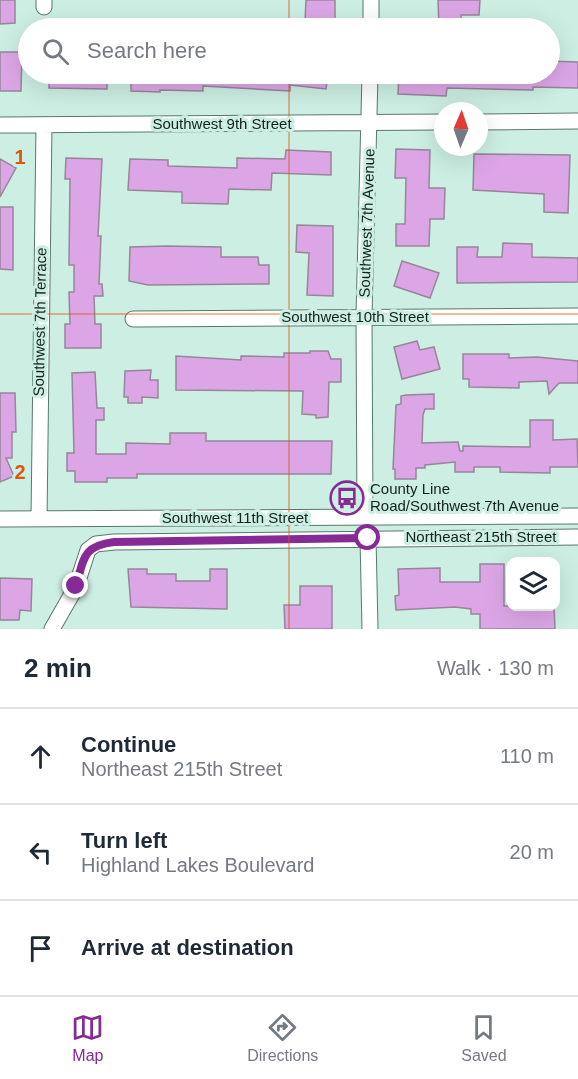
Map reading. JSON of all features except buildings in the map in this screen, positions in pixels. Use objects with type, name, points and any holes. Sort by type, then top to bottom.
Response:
[{"type":"street","points":[[370,18],[371,0]]},
{"type":"street","name":"Southwest 7th Avenue","points":[[365,518],[364,316],[370,84]]},
{"type":"street","points":[[488,122],[578,121]]},
{"type":"street","name":"Southwest 9th Street","points":[[0,125],[434,122]]},
{"type":"street","name":"Southwest 7th Terrace","points":[[39,519],[44,125]]},
{"type":"street","name":"Southwest 10th Street","points":[[133,319],[578,315]]},
{"type":"street","name":"Southwest 11th Street","points":[[0,519],[578,516]]},
{"type":"street","name":"Northeast 215th Street","points":[[52,629],[76,586],[88,550],[96,544],[368,538],[578,537]]},
{"type":"street","points":[[368,538],[370,629]]},
{"type":"place","name":"County Line Road/Southwest 7th Avenue","points":[[347,498]]},
{"type":"route","points":[[76,586],[88,550],[96,544],[368,538]]}]
